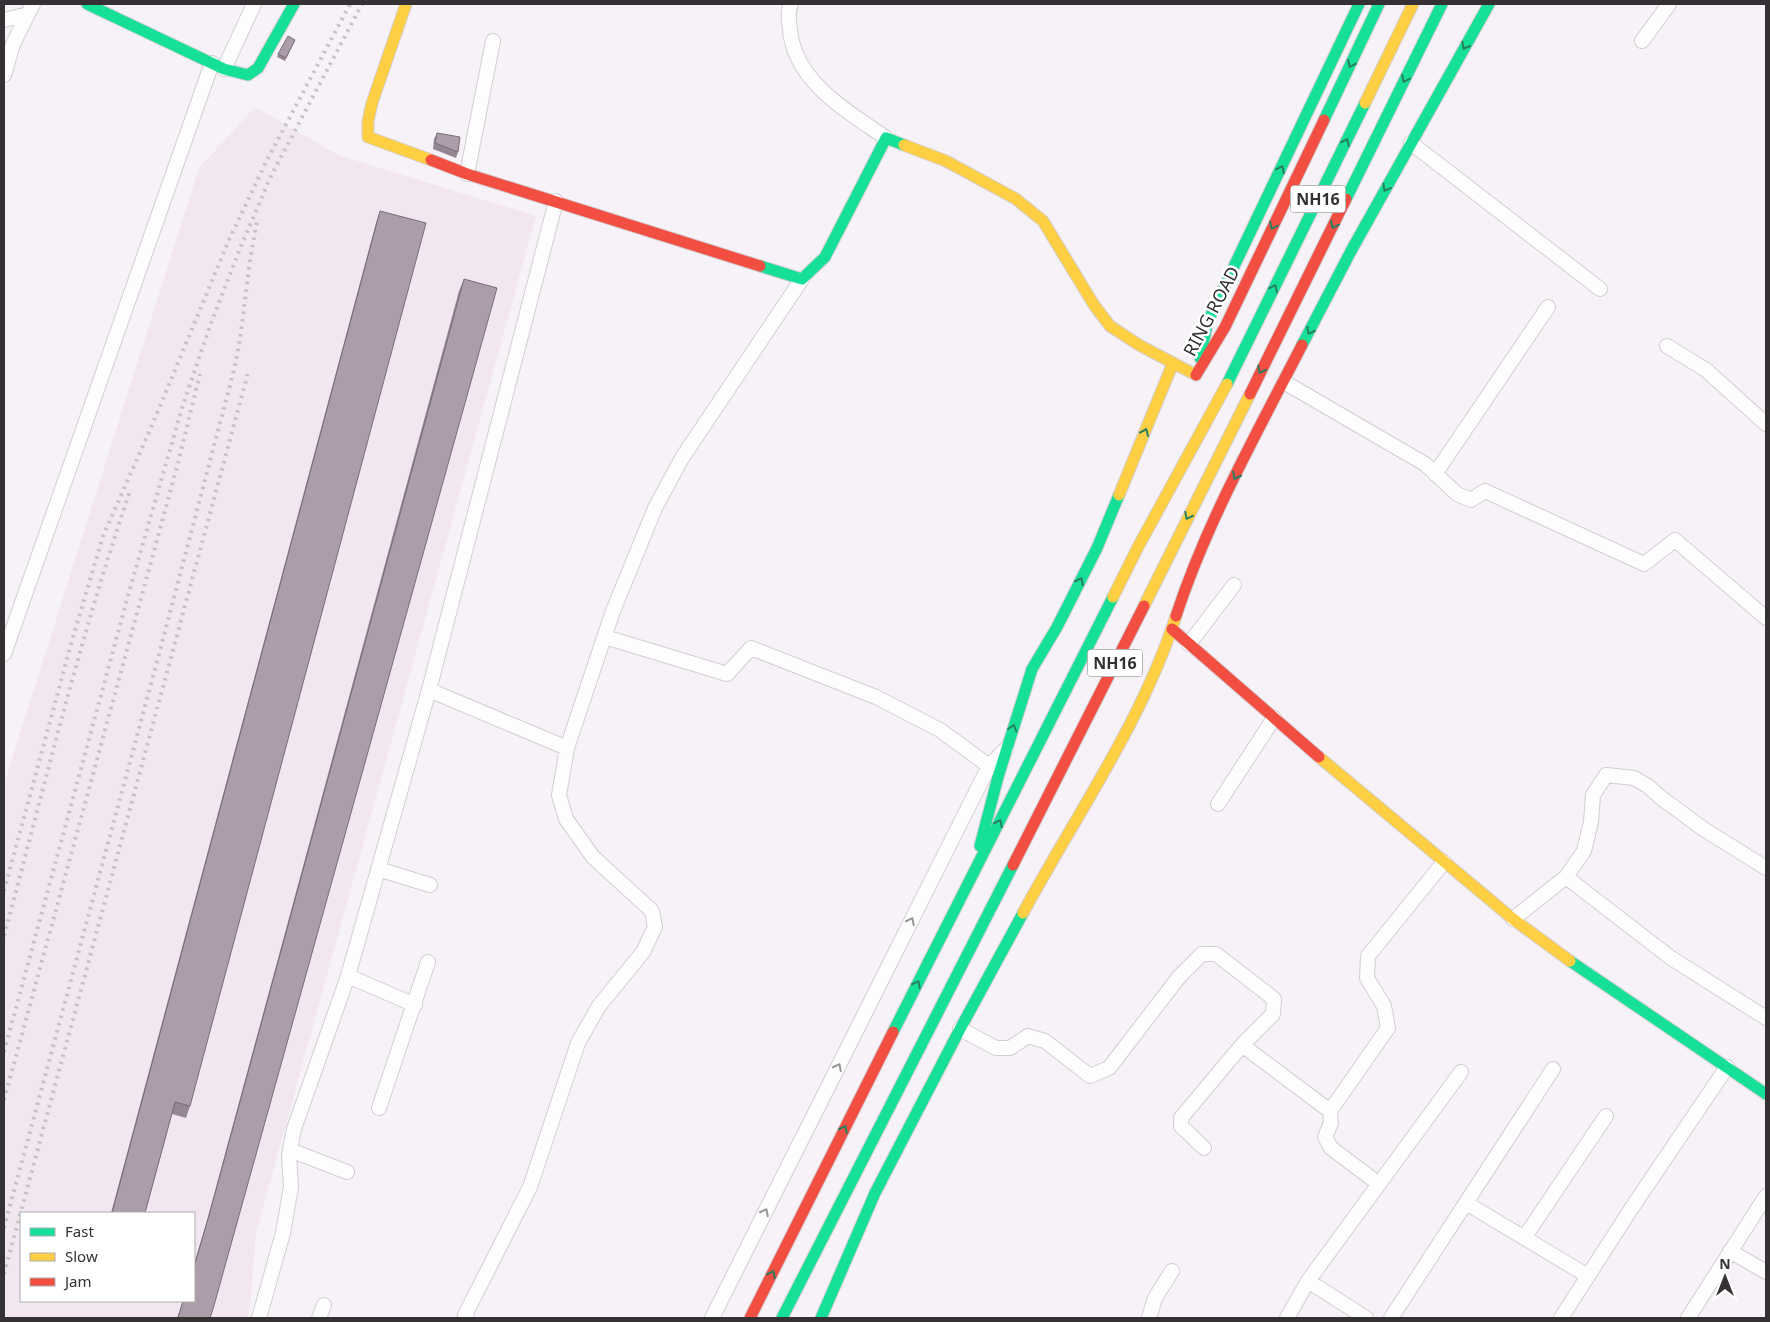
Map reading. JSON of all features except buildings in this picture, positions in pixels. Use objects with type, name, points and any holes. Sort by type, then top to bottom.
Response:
[{"type":"main road","points":[[87,4],[218,66],[248,75],[258,68],[294,4]]},
{"type":"main road","points":[[406,4],[372,103],[368,121],[368,138],[466,174],[802,279],[825,257],[886,138],[946,161],[1016,199],[1043,221],[1094,305],[1110,326],[1139,345],[1200,377]]},
{"type":"main road","name":"RING ROAD","points":[[1200,377],[1208,321],[1359,4]]},
{"type":"main road","name":"RING ROAD","points":[[1200,377],[1379,4]]},
{"type":"main road","name":"NH16","points":[[750,1318],[829,1157],[1138,547],[1219,392],[1414,4]]},
{"type":"main road","name":"NH16","points":[[782,1318],[849,1182],[1087,719],[1442,4]]},
{"type":"main road","points":[[821,1318],[875,1193],[960,1029],[1047,868],[1135,716],[1152,680],[1172,629],[1188,580],[1215,519],[1284,382],[1351,251],[1489,4]]},
{"type":"main road","points":[[972,876],[1007,747],[1032,669],[1057,627],[1097,548],[1173,363]]},
{"type":"main road","points":[[1172,629],[1369,800],[1512,919],[1584,971],[1766,1094]]},
{"type":"street","points":[[4,654],[218,66],[254,4]]},
{"type":"street","points":[[791,4],[788,11],[791,43],[807,75],[837,104],[886,138]]},
{"type":"street","points":[[1642,41],[1669,4]]},
{"type":"street","points":[[4,20],[30,9]]},
{"type":"street","points":[[4,75],[13,44],[30,9]]},
{"type":"street","points":[[466,174],[493,41]]},
{"type":"street","points":[[1411,143],[1600,290]]},
{"type":"street","points":[[259,1318],[282,1233],[291,1187],[290,1150],[294,1129],[348,976],[429,690],[556,201]]},
{"type":"street","points":[[467,1318],[465,1315],[530,1186],[578,1043],[598,1006],[643,952],[655,927],[652,910],[593,857],[566,819],[559,795],[567,748],[613,611],[655,508],[682,458],[802,279]]},
{"type":"street","points":[[1435,474],[1548,307]]},
{"type":"street","points":[[1667,346],[1706,370],[1766,424]]},
{"type":"street","points":[[1284,382],[1425,464],[1457,494],[1471,500],[1486,491],[1644,564],[1675,540],[1766,618]]},
{"type":"street","points":[[1189,644],[1234,585]]},
{"type":"street","points":[[605,637],[727,674],[751,648],[876,697],[940,730],[989,766]]},
{"type":"street","points":[[429,690],[567,748]]},
{"type":"street","points":[[1218,804],[1274,718]]},
{"type":"street","points":[[712,1318],[989,766],[1007,747]]},
{"type":"street","points":[[1512,919],[1566,877],[1584,851],[1591,822],[1593,795],[1606,775],[1634,778],[1648,786],[1702,828],[1766,868]]},
{"type":"street","points":[[1330,1111],[1388,1028],[1384,1006],[1367,978],[1368,956],[1444,862]]},
{"type":"street","points":[[378,869],[430,885]]},
{"type":"street","points":[[1566,877],[1671,958],[1766,1018]]},
{"type":"street","points":[[960,1029],[996,1048],[1010,1048],[1028,1036],[1045,1041],[1090,1076],[1109,1068],[1178,977],[1202,954],[1216,954],[1274,999],[1273,1014],[1242,1045],[1181,1118],[1181,1126],[1204,1148]]},
{"type":"street","points":[[379,1108],[428,962]]},
{"type":"street","points":[[348,976],[415,1004]]},
{"type":"street","points":[[1242,1045],[1330,1111],[1332,1123],[1325,1137],[1332,1148],[1379,1184]]},
{"type":"street","points":[[1561,1318],[1727,1068]]},
{"type":"street","points":[[1391,1318],[1553,1069]]},
{"type":"street","points":[[1287,1318],[1308,1281],[1461,1072]]},
{"type":"street","points":[[1524,1238],[1606,1116]]},
{"type":"street","points":[[290,1150],[347,1172]]},
{"type":"street","points":[[1688,1318],[1766,1196]]},
{"type":"street","points":[[1466,1203],[1588,1276]]},
{"type":"street","points":[[1730,1251],[1766,1272]]},
{"type":"street","points":[[1148,1318],[1155,1298],[1172,1271]]},
{"type":"street","points":[[1308,1281],[1366,1318]]},
{"type":"shaded area","points":[[255,107],[338,155],[536,216],[256,1233],[250,1306],[247,1318],[4,1318],[4,784],[199,168]]},
{"type":"railway","points":[[4,891],[71,644],[103,536],[153,423],[229,240],[266,162],[350,4]]},
{"type":"railway","points":[[4,1052],[129,592],[182,408],[211,323],[271,176],[362,4]]},
{"type":"railway","points":[[4,1228],[234,370],[257,221]]},
{"type":"railway","points":[[21,1212],[248,373]]},
{"type":"railway","points":[[4,1100],[178,463],[200,374]]},
{"type":"railway","points":[[4,936],[79,657],[130,491]]},
{"type":"railway","points":[[4,1274],[20,1215]]},
{"type":"traffic: fast","points":[[87,4],[224,69],[248,75],[258,68],[294,4]]},
{"type":"traffic: fast","points":[[1200,358],[1208,321],[1359,4]]},
{"type":"traffic: fast","points":[[1324,120],[1379,4]]},
{"type":"traffic: fast","points":[[1346,199],[1442,4]]},
{"type":"traffic: fast","points":[[1302,345],[1351,251],[1489,4]]},
{"type":"traffic: fast","points":[[1227,384],[1365,103]]},
{"type":"traffic: fast","points":[[760,266],[802,279],[825,257],[886,138],[904,145]]},
{"type":"traffic: fast","points":[[980,846],[998,777],[1032,669],[1057,627],[1097,548],[1119,495]]},
{"type":"traffic: fast","points":[[893,1032],[1113,597]]},
{"type":"traffic: fast","points":[[782,1318],[1013,865]]},
{"type":"traffic: fast","points":[[821,1318],[875,1193],[1023,913]]},
{"type":"traffic: fast","points":[[1570,961],[1766,1094]]},
{"type":"traffic: slow","points":[[406,4],[372,103],[368,121],[368,137],[431,160]]},
{"type":"traffic: slow","points":[[1365,103],[1413,4]]},
{"type":"traffic: slow","points":[[904,145],[946,161],[1016,199],[1043,221],[1094,305],[1110,326],[1139,345],[1196,375]]},
{"type":"traffic: slow","points":[[1119,495],[1173,363]]},
{"type":"traffic: slow","points":[[1113,597],[1138,547],[1227,384]]},
{"type":"traffic: slow","points":[[1144,606],[1250,394]]},
{"type":"traffic: slow","points":[[1023,913],[1127,731],[1162,655],[1176,616]]},
{"type":"traffic: slow","points":[[1319,757],[1513,919],[1570,961]]},
{"type":"traffic: jam","points":[[1196,375],[1225,327],[1324,120]]},
{"type":"traffic: jam","points":[[431,160],[467,174],[760,266]]},
{"type":"traffic: jam","points":[[1250,394],[1346,199]]},
{"type":"traffic: jam","points":[[1176,616],[1202,546],[1251,444],[1302,345]]},
{"type":"traffic: jam","points":[[1013,865],[1144,606]]},
{"type":"traffic: jam","points":[[1172,629],[1319,757]]},
{"type":"traffic: jam","points":[[750,1318],[893,1032]]}]
